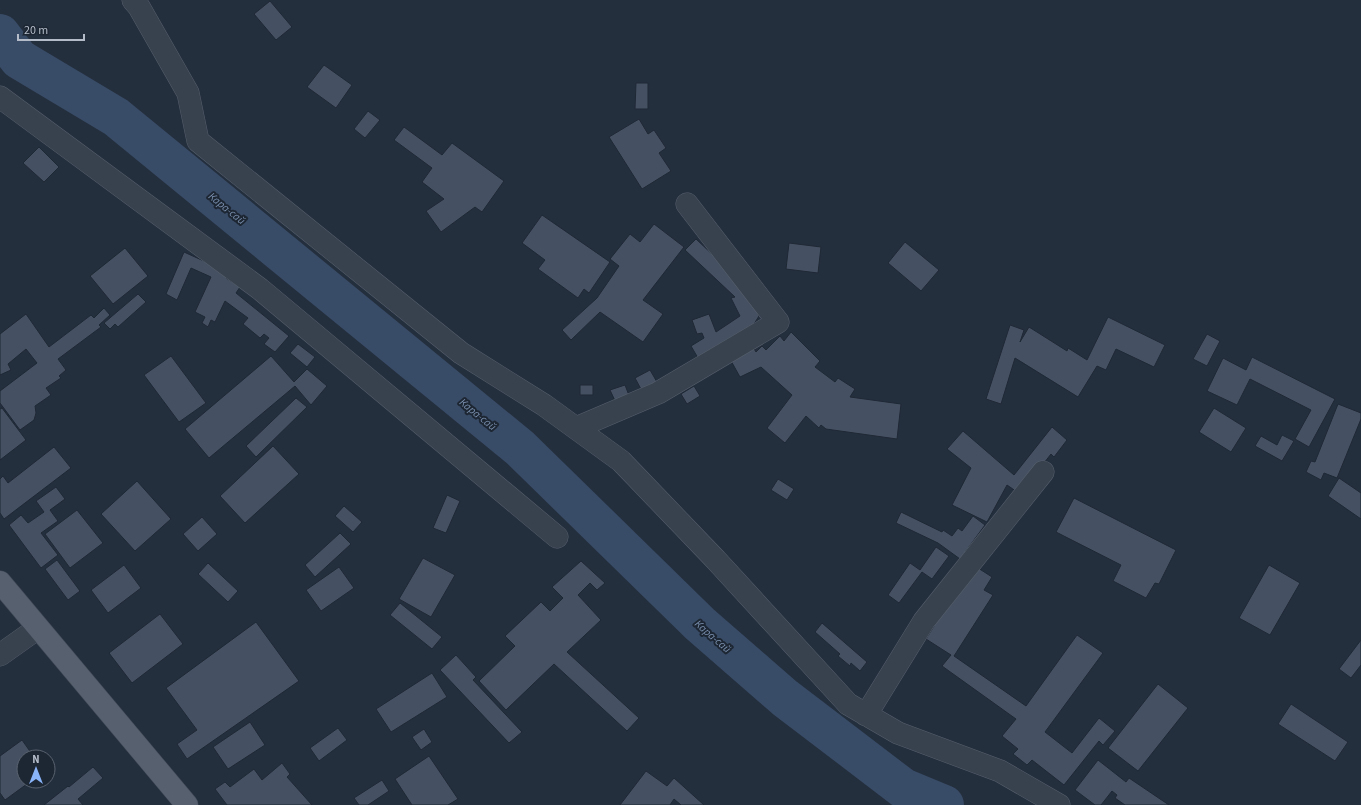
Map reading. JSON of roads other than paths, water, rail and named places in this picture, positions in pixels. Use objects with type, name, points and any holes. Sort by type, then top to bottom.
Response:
[{"type":"main road","points":[[0,582],[187,805]]},
{"type":"street","points":[[133,0],[139,6],[188,93],[198,141],[461,353],[544,405],[621,461],[716,560],[848,704],[898,733],[1000,771],[1058,805]]},
{"type":"street","points":[[0,97],[260,289],[557,537]]},
{"type":"street","points":[[576,428],[658,394],[778,322],[687,204]]},
{"type":"street","points":[[866,715],[924,621],[1044,472]]},
{"type":"street","points":[[0,655],[38,628]]},
{"type":"waterway","name":"Кара-сай","points":[[0,34],[19,59],[116,117],[520,448],[700,624],[785,698],[903,788],[944,805]]}]
